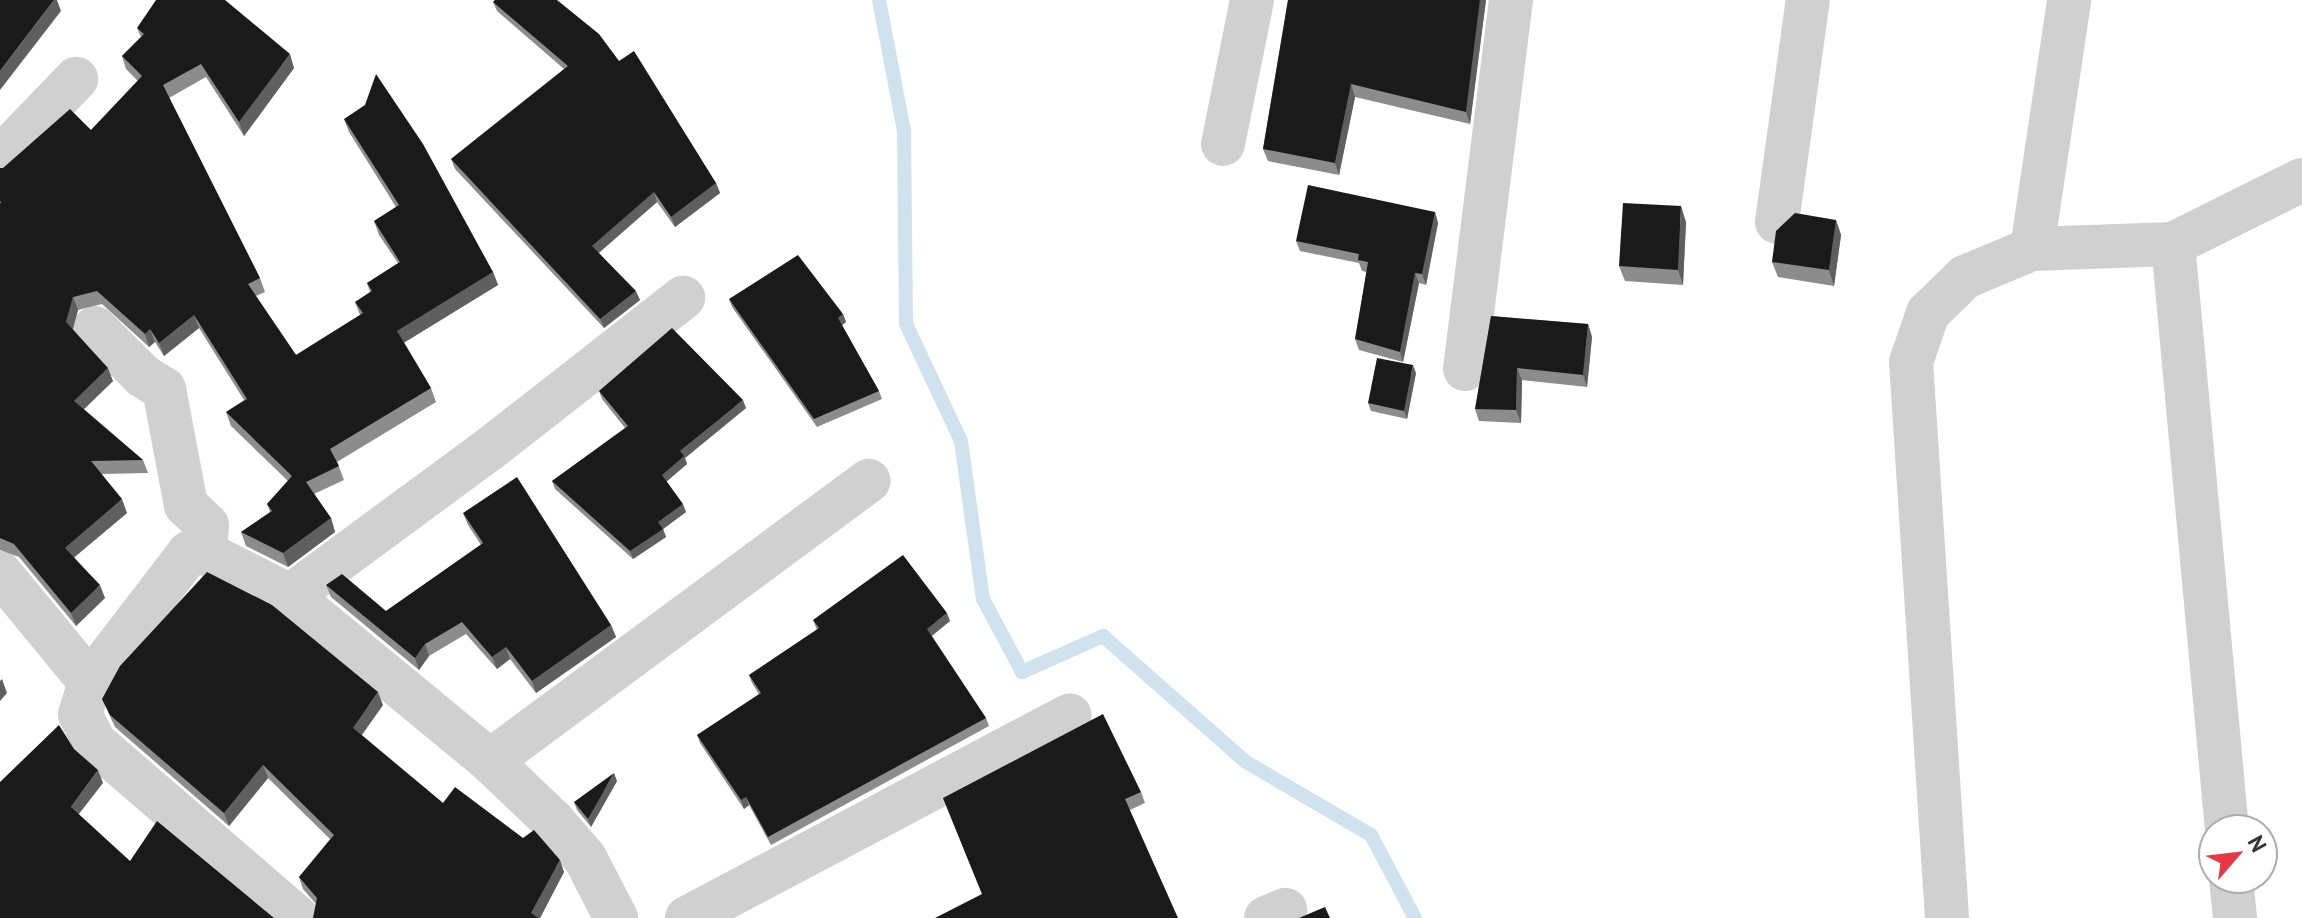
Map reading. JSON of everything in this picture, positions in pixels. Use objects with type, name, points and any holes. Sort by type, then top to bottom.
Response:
[{"type":"street","points":[[1223,144],[1252,0]]},
{"type":"street","points":[[1465,369],[1511,0]]},
{"type":"street","points":[[1777,222],[1808,0]]},
{"type":"street","points":[[2032,249],[2069,0]]},
{"type":"street","points":[[0,158],[76,79]]},
{"type":"street","points":[[1947,918],[1911,362],[1928,313],[1965,277],[2032,249],[2173,244],[2302,180]]},
{"type":"street","points":[[2173,244],[2226,814]]},
{"type":"street","points":[[290,596],[487,451],[683,298]]},
{"type":"street","points":[[95,328],[143,376],[164,389],[186,505],[207,525],[205,553]]},
{"type":"street","points":[[490,761],[869,481]]},
{"type":"street","points":[[298,918],[95,743],[80,714],[90,682],[186,555],[205,553],[290,596],[490,761],[585,858],[616,918]]},
{"type":"street","points":[[5,587],[90,682]]},
{"type":"street","points":[[687,918],[1070,715]]},
{"type":"street","points":[[2233,894],[2235,918]]},
{"type":"building","points":[[0,0],[54,0],[0,71]]},
{"type":"building","points":[[156,0],[225,0],[290,54],[239,122],[201,64],[163,85],[260,278],[248,284],[296,355],[363,313],[355,302],[372,291],[367,283],[400,262],[374,221],[399,205],[344,119],[365,105],[376,74],[423,144],[493,272],[397,331],[431,388],[330,449],[339,466],[306,482],[331,518],[283,553],[241,532],[272,511],[267,504],[292,476],[226,412],[247,399],[194,315],[159,343],[150,329],[145,334],[97,291],[73,297],[66,322],[108,368],[74,401],[143,460],[91,461],[122,499],[65,548],[100,585],[71,613],[14,544],[0,538],[0,168],[70,109],[91,130],[142,76],[122,56],[144,34],[137,28]]},
{"type":"building","points":[[557,0],[599,34],[619,61],[634,51],[716,183],[671,217],[654,192],[592,246],[636,291],[600,319],[451,159],[568,66],[493,2]]},
{"type":"building","points":[[1288,0],[1480,0],[1466,112],[1351,84],[1335,163],[1263,149]]},
{"type":"building","points":[[1308,185],[1435,212],[1422,274],[1415,273],[1400,352],[1355,339],[1368,262],[1358,260],[1359,254],[1296,241]]},
{"type":"building","points":[[1623,203],[1681,206],[1678,270],[1619,266]]},
{"type":"building","points":[[1795,213],[1836,220],[1829,270],[1772,262],[1776,231]]},
{"type":"building","points":[[798,255],[843,314],[838,318],[879,391],[814,419],[729,299]]},
{"type":"building","points":[[1491,316],[1588,324],[1583,375],[1517,368],[1516,410],[1475,409]]},
{"type":"building","points":[[672,328],[743,400],[680,451],[684,456],[662,475],[683,504],[658,522],[663,529],[630,551],[552,481],[628,426],[599,391]]},
{"type":"building","points":[[1377,358],[1413,365],[1404,411],[1368,403]]},
{"type":"building","points":[[517,477],[611,625],[532,681],[506,647],[492,657],[462,622],[425,644],[415,658],[326,585],[342,574],[386,611],[483,543],[463,513]]},
{"type":"building","points":[[903,555],[947,613],[927,629],[986,718],[768,837],[746,797],[741,800],[697,735],[761,693],[749,675],[819,628],[813,620]]},
{"type":"building","points":[[207,572],[272,605],[378,692],[353,728],[443,803],[455,787],[523,838],[534,830],[560,860],[531,913],[538,918],[313,918],[317,898],[299,877],[334,835],[263,765],[224,813],[110,715],[102,699],[120,666]]},
{"type":"building","points":[[1103,714],[1141,792],[1125,799],[1178,918],[935,918],[982,894],[943,798]]},
{"type":"building","points":[[59,725],[74,749],[98,770],[71,807],[130,861],[157,821],[274,918],[0,918],[0,782]]},
{"type":"building","points":[[614,773],[588,819],[574,802]]},
{"type":"building","points":[[1325,907],[1330,918],[1299,918]]},
{"type":"waterway","points":[[879,0],[904,131],[906,324],[961,441],[983,599],[1022,672],[1103,636],[1246,762],[1371,835],[1415,918]]}]
